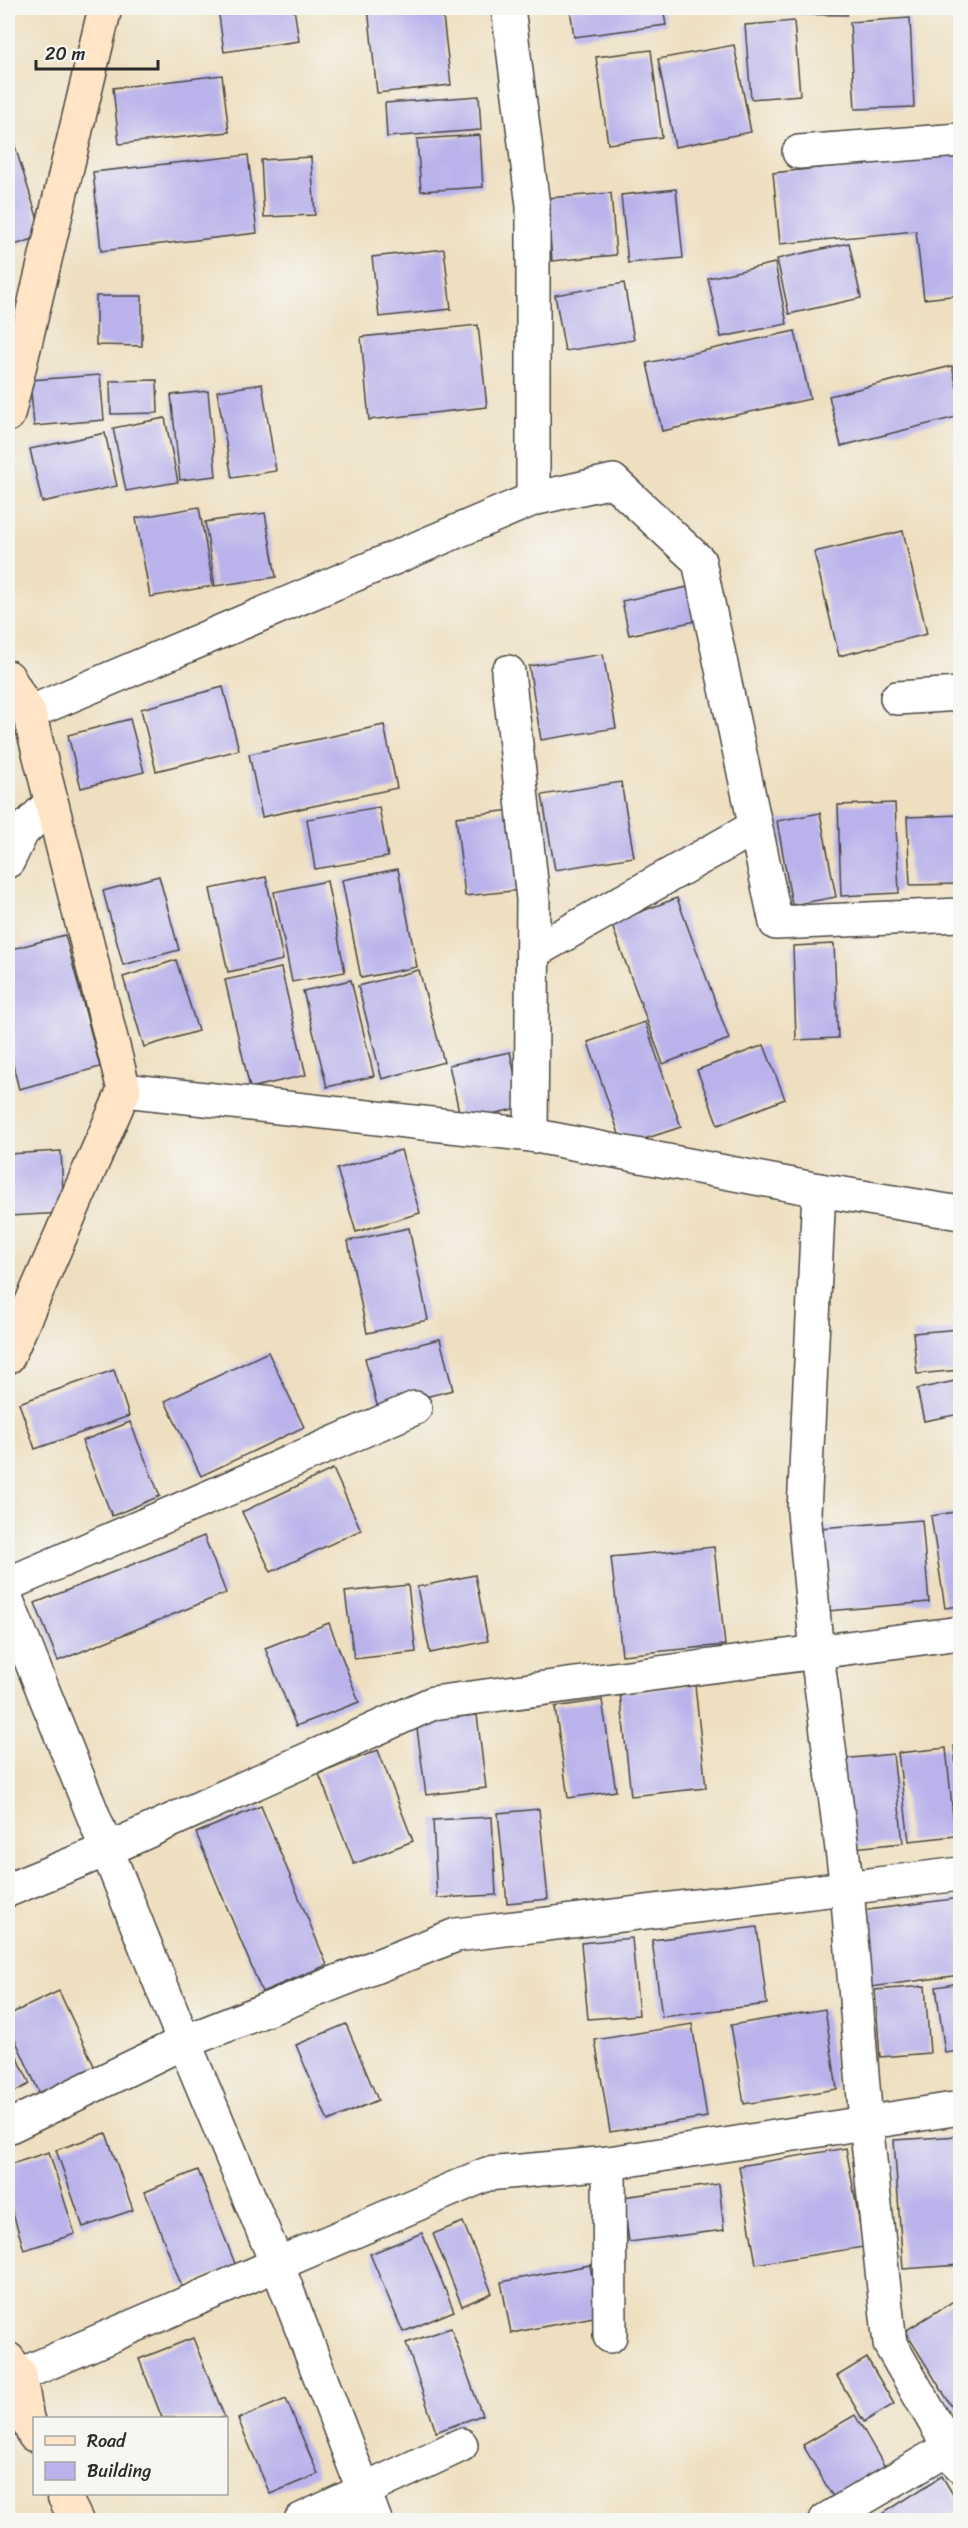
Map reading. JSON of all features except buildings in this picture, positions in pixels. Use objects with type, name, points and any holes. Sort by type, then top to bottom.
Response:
[{"type":"street","points":[[8,416],[105,8]]},
{"type":"street","points":[[508,8],[533,206],[533,499]]},
{"type":"street","points":[[799,152],[960,140]]},
{"type":"street","points":[[29,713],[533,499],[614,481],[699,561],[776,923],[960,915]]},
{"type":"street","points":[[508,672],[533,899],[531,1135]]},
{"type":"street","points":[[8,677],[29,713],[124,1090],[8,1357]]},
{"type":"street","points":[[897,698],[960,694]]},
{"type":"street","points":[[8,861],[22,832],[51,803]]},
{"type":"street","points":[[532,952],[755,827]]},
{"type":"street","points":[[124,1090],[531,1135],[819,1190],[960,1213]]},
{"type":"street","points":[[819,1190],[804,1512],[817,1654],[848,1888],[866,2123],[890,2344],[956,2452],[826,2520]]},
{"type":"street","points":[[8,1584],[415,1408]]},
{"type":"street","points":[[8,1603],[183,2042],[277,2264],[370,2506]]},
{"type":"street","points":[[8,1890],[106,1850],[433,1703],[817,1654],[960,1633]]},
{"type":"street","points":[[8,2127],[183,2042],[456,1935],[960,1874]]},
{"type":"street","points":[[23,2424],[14,2367],[277,2264],[487,2174],[609,2163],[960,2108]]},
{"type":"street","points":[[609,2163],[610,2336]]},
{"type":"street","points":[[301,2520],[370,2506],[461,2445]]},
{"type":"street","points":[[64,2495],[76,2520]]}]
